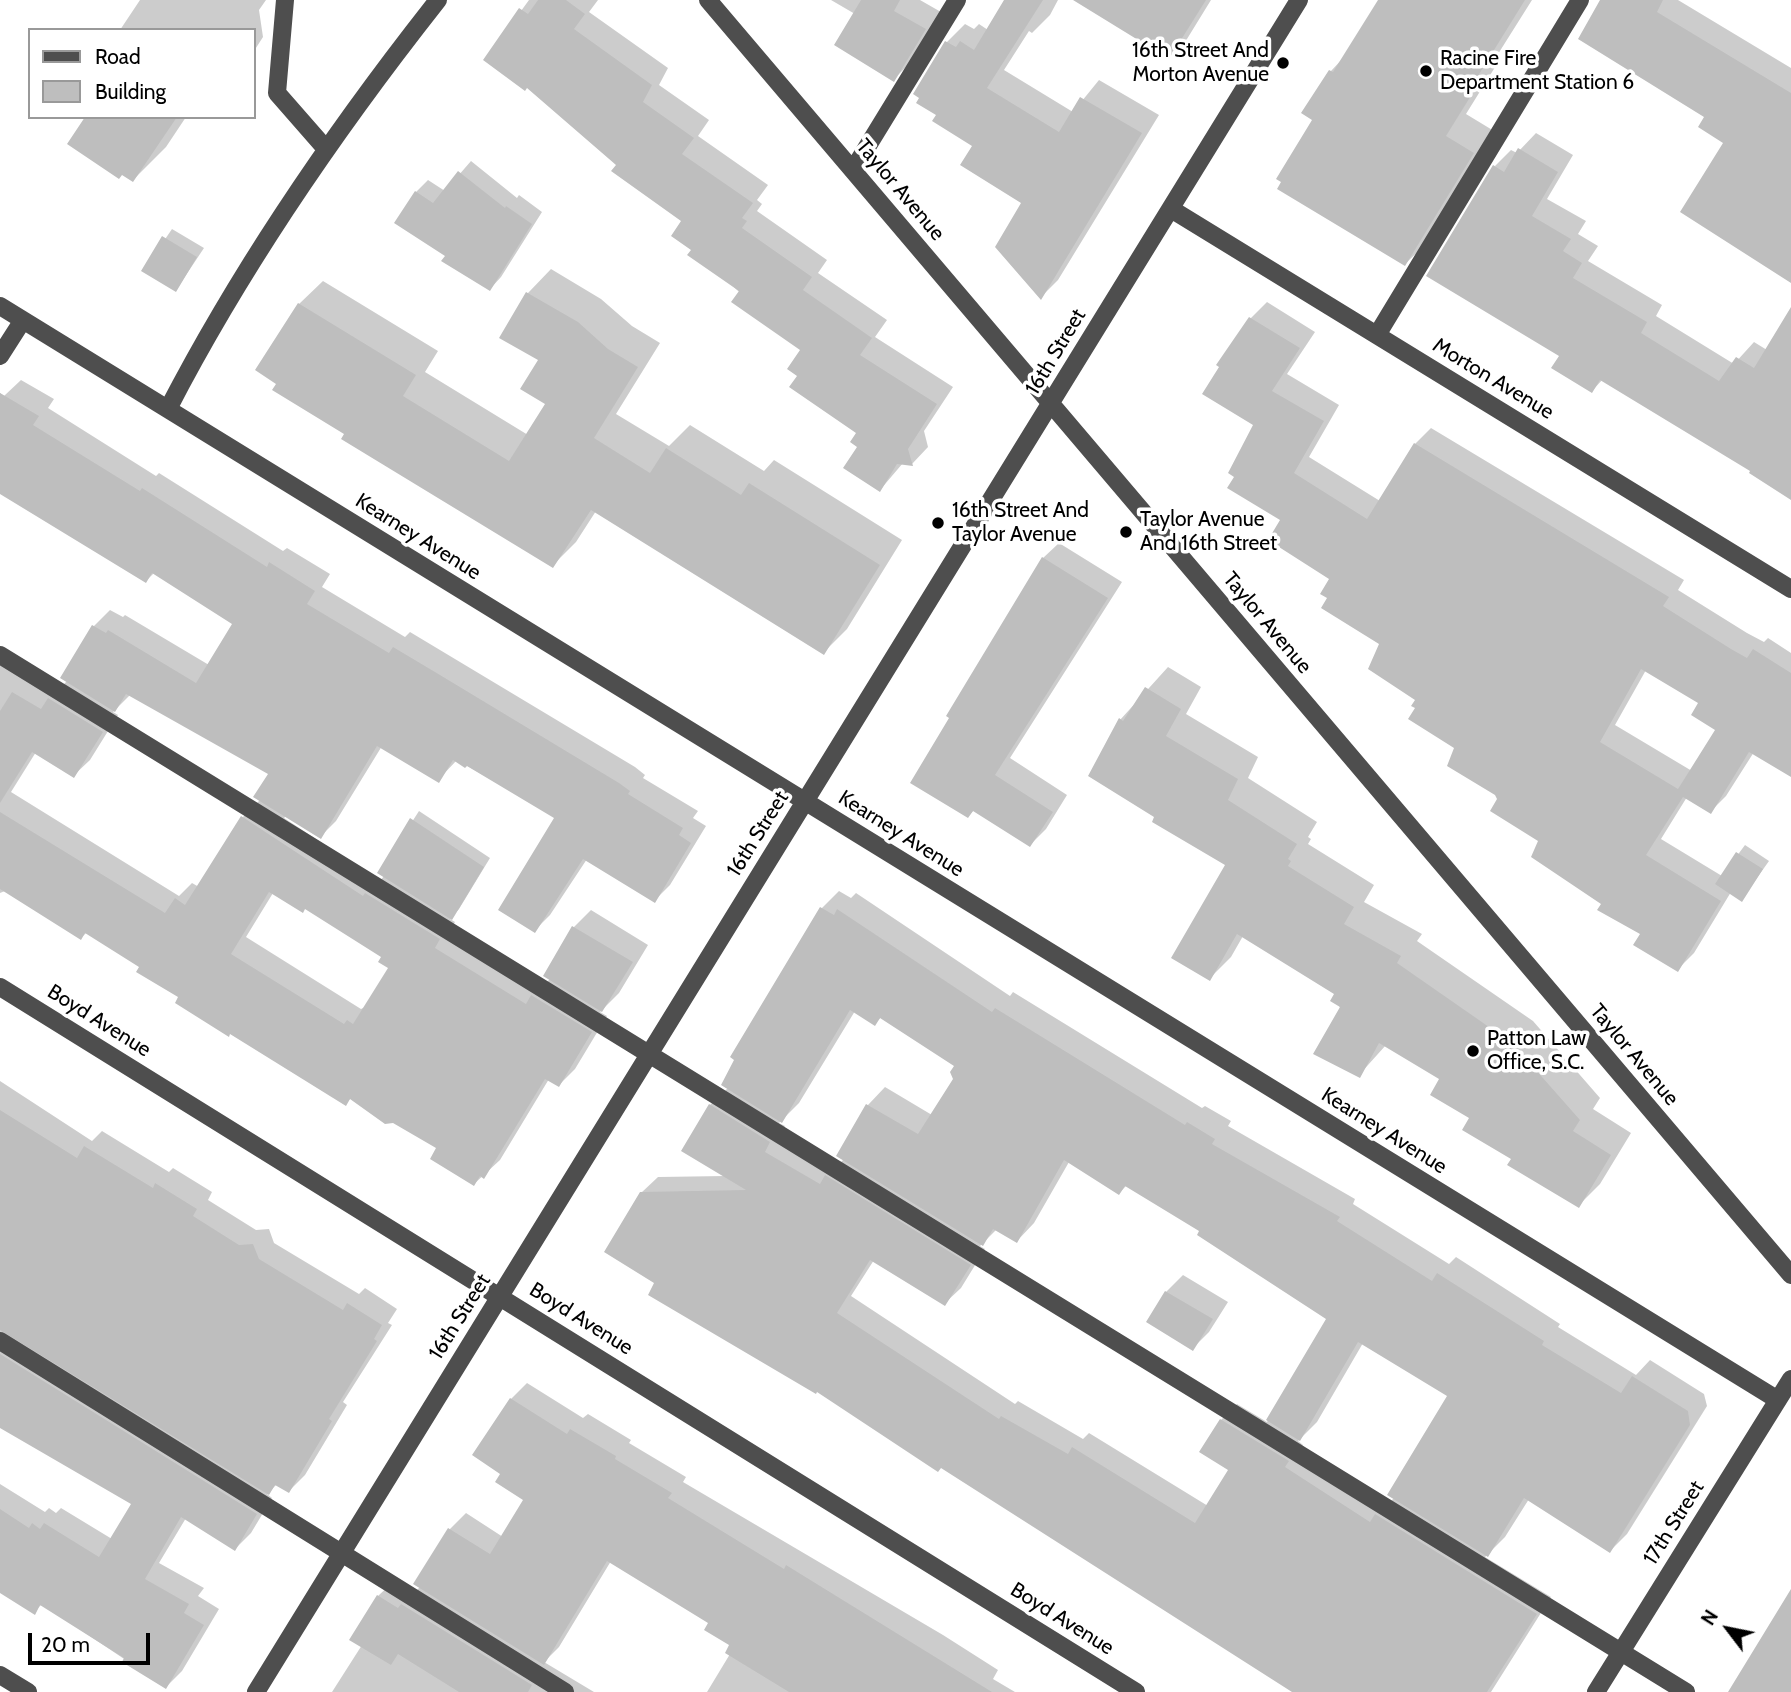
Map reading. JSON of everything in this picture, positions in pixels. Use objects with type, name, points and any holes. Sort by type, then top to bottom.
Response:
[{"type":"street","points":[[285,0],[277,93],[326,149]]},
{"type":"street","points":[[167,409],[200,349],[326,149],[438,0]]},
{"type":"street","name":"Taylor Avenue","points":[[708,0],[1791,1275]]},
{"type":"street","points":[[853,170],[957,0]]},
{"type":"street","name":"16th Street","points":[[256,1692],[1298,0]]},
{"type":"street","points":[[1377,335],[1580,0]]},
{"type":"street","name":"Morton Avenue","points":[[1171,209],[1791,589]]},
{"type":"street","name":"Kearney Avenue","points":[[0,306],[1778,1400]]},
{"type":"street","points":[[0,356],[23,320]]},
{"type":"street","points":[[0,655],[1686,1692]]},
{"type":"street","name":"Boyd Avenue","points":[[0,987],[1136,1692]]},
{"type":"street","points":[[0,1341],[565,1692]]},
{"type":"street","name":"17th Street","points":[[1596,1692],[1791,1379]]},
{"type":"street","points":[[0,1675],[28,1692]]},
{"type":"building","points":[[538,0],[566,0],[585,14],[574,29],[652,85],[643,102],[694,138],[682,154],[753,203],[742,218],[747,221],[742,228],[812,277],[803,290],[872,338],[860,355],[937,404],[908,449],[913,466],[897,464],[880,492],[843,468],[857,447],[850,442],[856,433],[789,387],[797,376],[787,369],[800,350],[731,302],[739,291],[687,255],[691,250],[671,236],[681,221],[611,171],[616,165],[527,88],[525,91],[483,60],[519,8],[528,14]]},
{"type":"building","points":[[861,0],[900,0],[894,11],[926,29],[894,82],[834,45]]},
{"type":"building","points":[[1004,0],[1043,0],[987,88],[1059,132],[1080,97],[1142,133],[1041,300],[995,247],[1021,203],[960,165],[972,146],[932,121],[936,115],[916,103],[919,98],[913,94],[945,41],[956,47],[960,41],[974,50]]},
{"type":"building","points":[[1073,0],[1206,0],[1169,59]]},
{"type":"building","points":[[1378,0],[1525,0],[1473,84],[1477,86],[1446,136],[1474,153],[1405,266],[1277,189],[1281,182],[1276,179],[1312,120],[1301,113],[1329,70],[1333,72]]},
{"type":"building","points":[[1600,0],[1663,0],[1657,12],[1791,93],[1791,283],[1680,212],[1723,143],[1698,127],[1704,117],[1578,39]]},
{"type":"building","points":[[84,119],[176,119],[133,182],[122,175],[119,179],[67,144]]},
{"type":"building","points":[[1518,148],[1558,172],[1532,216],[1571,239],[1563,251],[1582,263],[1573,278],[1647,322],[1641,333],[1719,381],[1736,357],[1754,368],[1791,307],[1791,500],[1749,473],[1750,471],[1600,380],[1592,393],[1551,368],[1559,356],[1426,276],[1493,165],[1504,172]]},
{"type":"building","points":[[458,171],[505,208],[506,206],[532,224],[490,291],[441,261],[445,256],[394,223],[415,191],[433,203]]},
{"type":"building","points":[[162,236],[197,257],[176,292],[141,271]]},
{"type":"building","points":[[526,292],[578,322],[608,349],[638,367],[594,438],[650,473],[666,448],[741,495],[749,483],[880,565],[824,655],[591,510],[553,568],[341,439],[344,434],[272,390],[276,384],[255,370],[298,303],[416,375],[403,396],[509,461],[545,404],[520,389],[538,360],[499,338]]},
{"type":"building","points":[[1249,317],[1300,348],[1272,391],[1324,421],[1294,473],[1367,519],[1414,443],[1669,597],[1663,606],[1731,649],[1747,658],[1753,649],[1791,673],[1791,777],[1749,752],[1711,814],[1683,797],[1646,855],[1721,901],[1678,972],[1633,945],[1640,934],[1597,910],[1601,904],[1531,857],[1538,841],[1490,811],[1497,799],[1495,795],[1447,766],[1454,748],[1408,719],[1415,708],[1411,706],[1415,700],[1368,669],[1379,644],[1321,608],[1327,598],[1320,594],[1329,579],[1268,540],[1280,520],[1227,488],[1234,477],[1228,473],[1253,425],[1202,394],[1219,367],[1216,365]],"holes":[[[1641,669],[1698,703],[1691,715],[1715,730],[1678,789],[1600,742]]]},
{"type":"building","points":[[0,393],[39,416],[33,425],[140,491],[142,488],[267,567],[269,562],[315,591],[307,604],[389,653],[393,647],[435,672],[619,783],[630,791],[628,794],[683,828],[679,835],[691,843],[655,903],[583,859],[535,933],[498,910],[554,818],[467,766],[465,768],[453,760],[439,783],[377,746],[321,839],[253,797],[268,774],[126,694],[115,712],[60,678],[92,625],[106,633],[108,630],[196,683],[232,624],[152,573],[146,583],[0,494]]},
{"type":"building","points":[[1042,557],[1108,598],[995,775],[1053,812],[1030,847],[973,811],[968,818],[910,783],[949,718],[946,716]]},
{"type":"building","points":[[1145,687],[1181,709],[1166,736],[1238,779],[1228,800],[1297,844],[1288,859],[1291,861],[1288,866],[1354,907],[1344,924],[1401,956],[1397,963],[1512,1043],[1580,1120],[1573,1131],[1611,1155],[1579,1208],[1507,1165],[1511,1159],[1462,1130],[1469,1118],[1430,1095],[1439,1079],[1379,1043],[1360,1078],[1313,1054],[1340,1007],[1330,1001],[1334,994],[1237,934],[1210,981],[1171,958],[1225,865],[1152,822],[1154,817],[1088,776],[1119,718],[1123,721]]},
{"type":"building","points":[[12,692],[41,709],[48,698],[103,732],[74,778],[32,752],[0,803],[0,711]]},
{"type":"building","points":[[0,812],[165,913],[175,898],[185,905],[241,816],[363,896],[365,893],[440,939],[435,948],[526,1004],[531,995],[592,1032],[559,1087],[545,1079],[484,1179],[480,1176],[474,1186],[430,1159],[436,1148],[393,1123],[385,1124],[350,1099],[346,1106],[230,1034],[229,1037],[175,1003],[178,997],[136,972],[139,967],[85,933],[81,940],[0,889]],"holes":[[[269,892],[303,913],[305,909],[381,957],[378,962],[388,968],[353,1024],[347,1020],[344,1024],[231,954]]]},
{"type":"building","points":[[410,818],[484,867],[452,920],[377,873]]},
{"type":"building","points":[[1736,852],[1763,869],[1742,902],[1715,884]]},
{"type":"building","points":[[820,907],[834,915],[837,909],[992,1012],[995,1008],[1185,1125],[1187,1122],[1215,1139],[1212,1144],[1340,1217],[1337,1221],[1432,1281],[1437,1273],[1544,1341],[1542,1345],[1621,1393],[1632,1376],[1688,1411],[1690,1425],[1610,1553],[1524,1498],[1488,1557],[1387,1495],[1447,1396],[1358,1342],[1300,1441],[1266,1420],[1326,1319],[1197,1235],[1199,1231],[1125,1186],[1119,1195],[1064,1160],[1017,1243],[993,1229],[983,1246],[836,1156],[866,1104],[918,1134],[953,1079],[950,1072],[954,1066],[880,1018],[875,1026],[850,1010],[782,1123],[721,1085],[734,1060],[730,1057]]},
{"type":"building","points":[[572,926],[633,962],[602,1012],[543,976]]},
{"type":"building","points":[[709,1104],[770,1142],[765,1152],[820,1184],[825,1175],[971,1265],[945,1306],[870,1260],[837,1313],[999,1419],[1001,1416],[1068,1454],[1072,1447],[1195,1523],[1228,1470],[1199,1452],[1220,1419],[1289,1461],[1285,1467],[1370,1522],[1375,1514],[1537,1614],[1487,1692],[1292,1692],[941,1468],[938,1472],[817,1392],[816,1394],[648,1295],[654,1283],[604,1252],[640,1192],[746,1190],[681,1151]]},
{"type":"building","points":[[0,1110],[77,1158],[84,1146],[153,1188],[155,1183],[197,1209],[193,1216],[239,1245],[253,1244],[259,1259],[343,1310],[347,1303],[382,1325],[374,1339],[377,1341],[329,1419],[332,1421],[289,1493],[275,1485],[269,1495],[0,1330]]},
{"type":"building","points":[[1165,1291],[1213,1319],[1193,1351],[1146,1322]]},
{"type":"building","points":[[0,1354],[257,1514],[235,1551],[181,1517],[145,1579],[189,1604],[184,1613],[204,1625],[166,1689],[122,1662],[124,1658],[40,1605],[35,1615],[0,1593],[0,1509],[29,1528],[32,1523],[40,1529],[44,1523],[99,1557],[131,1504],[0,1428]]},
{"type":"building","points":[[510,1398],[567,1434],[570,1429],[616,1456],[615,1459],[672,1493],[668,1498],[784,1569],[786,1565],[992,1692],[789,1692],[725,1653],[729,1645],[704,1630],[708,1623],[607,1561],[544,1665],[413,1584],[448,1528],[490,1554],[523,1500],[495,1482],[500,1474],[472,1455]]},
{"type":"building","points":[[1791,1589],[1791,1692],[1728,1692]]},
{"type":"building","points":[[377,1595],[398,1608],[401,1604],[532,1685],[528,1692],[459,1692],[398,1654],[391,1665],[349,1640]]},
{"type":"place","name":"16th Street And Morton Avenue","points":[[1283,63]]},
{"type":"place","name":"Racine Fire Department Station 6","points":[[1426,71]]},
{"type":"place","name":"16th Street And Taylor Avenue","points":[[938,523]]},
{"type":"place","name":"Taylor Avenue And 16th Street","points":[[1126,532]]},
{"type":"place","name":"Patton Law Office, S.C.","points":[[1473,1051]]}]
